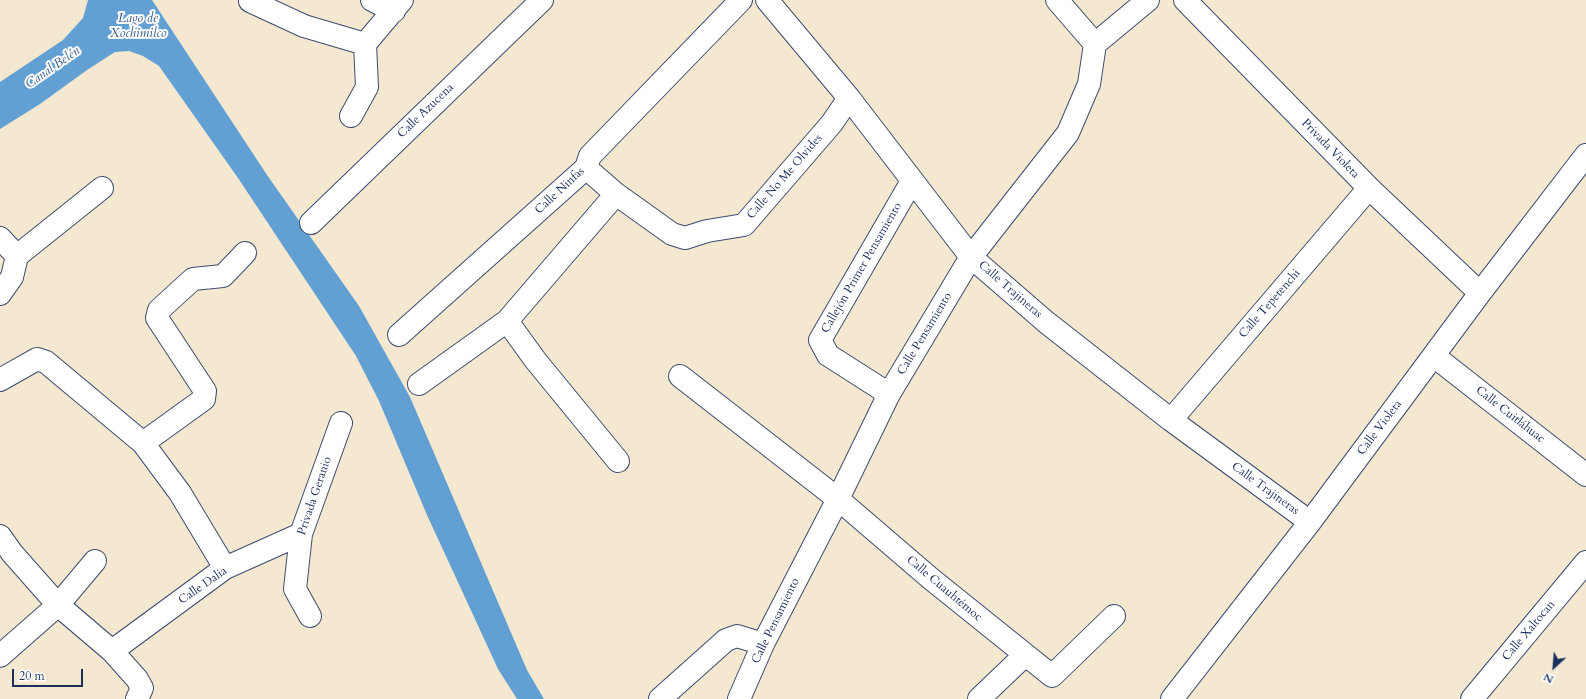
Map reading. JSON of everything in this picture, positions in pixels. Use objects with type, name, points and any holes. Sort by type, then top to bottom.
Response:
[{"type":"street","points":[[351,116],[367,87],[365,44],[398,6],[372,0]]},
{"type":"street","name":"Calle Azucena","points":[[311,223],[542,0]]},
{"type":"street","name":"Calle Ninfas","points":[[399,335],[586,168],[590,156],[741,0]]},
{"type":"street","name":"Calle Trajineras","points":[[767,0],[849,98],[972,257],[1046,322],[1172,420],[1310,522]]},
{"type":"street","points":[[1056,0],[1095,44],[1148,0]]},
{"type":"street","name":"Privada Violeta","points":[[1185,0],[1369,188],[1480,293]]},
{"type":"street","points":[[250,1],[304,26],[365,44]]},
{"type":"street","name":"Calle Pensamiento","points":[[739,699],[763,644],[838,499],[889,394],[972,257],[1068,133],[1089,84],[1095,44]]},
{"type":"street","name":"Calle No Me Olvides","points":[[586,168],[616,194],[672,234],[685,238],[707,231],[744,225],[832,123],[849,98]]},
{"type":"street","name":"Calle Violeta","points":[[1172,699],[1310,522],[1480,293],[1586,155]]},
{"type":"street","name":"Callejón Primer Pensamiento","points":[[889,394],[828,355],[820,340],[912,181]]},
{"type":"street","points":[[0,294],[12,277],[17,256],[102,188]]},
{"type":"street","name":"Calle Tepetenchi","points":[[1172,420],[1369,188]]},
{"type":"street","points":[[419,384],[507,321],[616,194]]},
{"type":"street","points":[[0,238],[17,256]]},
{"type":"street","points":[[143,443],[204,399],[205,391],[156,318],[159,310],[193,279],[223,276],[245,253]]},
{"type":"street","points":[[507,321],[536,361],[618,461]]},
{"type":"street","name":"Calle Cuitláhuac","points":[[1434,356],[1586,475]]},
{"type":"street","points":[[0,380],[37,359],[46,362],[143,443],[180,493],[225,568]]},
{"type":"street","name":"Calle Cuauhtémoc","points":[[680,376],[838,499],[930,578],[1025,656],[1052,676],[1114,616]]},
{"type":"street","name":"Privada Geranio","points":[[310,616],[295,589],[301,534],[341,423]]},
{"type":"street","name":"Calle Dalia","points":[[112,651],[225,568],[301,534]]},
{"type":"street","points":[[4,551],[58,605],[112,651],[137,679],[142,688],[137,699]]},
{"type":"street","points":[[0,656],[58,605],[95,562]]},
{"type":"street","name":"Calle Xaltocan","points":[[1472,699],[1586,562]]},
{"type":"street","points":[[660,699],[726,640],[736,636],[763,644]]},
{"type":"street","points":[[979,699],[1025,656]]},
{"type":"water","name":"Lago de Xochimilco","points":[[88,0],[152,0],[267,175],[359,306],[410,397],[527,670],[544,699],[517,699],[498,669],[427,515],[379,401],[356,356],[238,178],[159,66],[143,56],[129,51],[115,52],[40,104],[0,129],[0,82],[63,40],[83,18]]},
{"type":"water label","name":"Canal Belén","points":[[53,68]]}]
